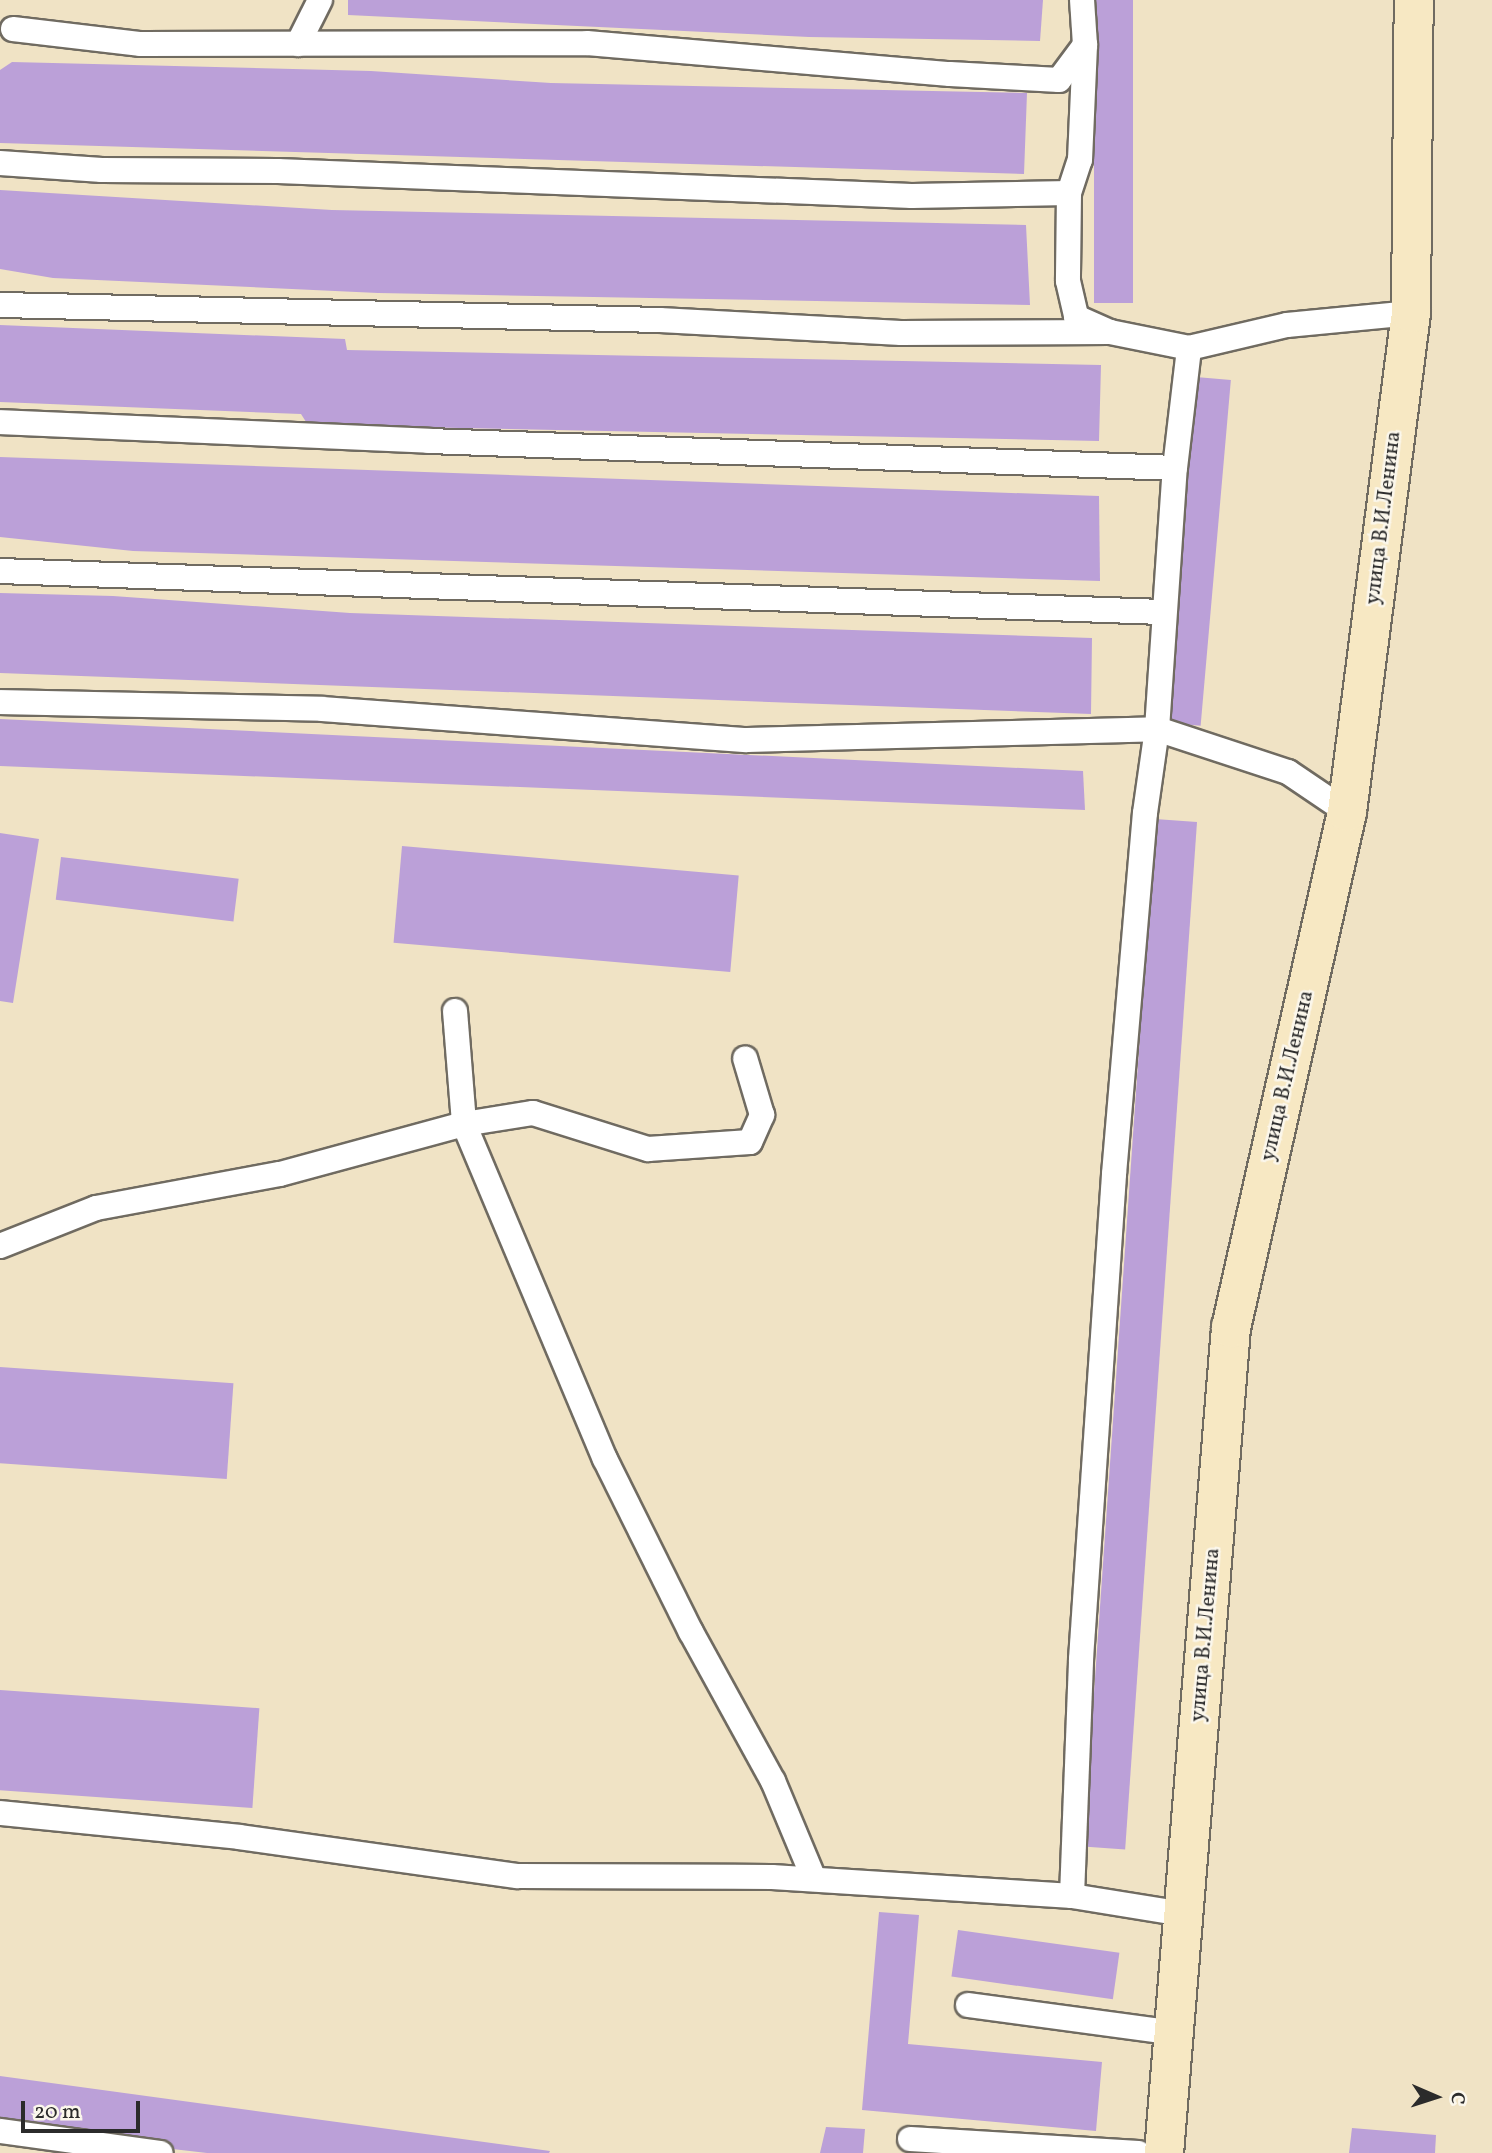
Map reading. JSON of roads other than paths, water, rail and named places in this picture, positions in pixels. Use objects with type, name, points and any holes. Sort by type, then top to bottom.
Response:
[{"type":"main road","name":"улица В.И.Ленина","points":[[1164,2153],[1231,1328],[1347,812],[1411,313],[1414,0]]},
{"type":"lane","points":[[298,44],[320,0]]},
{"type":"lane","points":[[1082,0],[1085,45],[1080,160],[1069,192],[1068,281],[1076,317],[1110,332]]},
{"type":"lane","points":[[13,29],[141,44],[587,43],[911,71],[1059,80],[1085,45]]},
{"type":"lane","points":[[0,163],[102,170],[278,172],[912,197],[1069,192]]},
{"type":"lane","points":[[0,305],[660,320],[901,333],[1110,332],[1189,348],[1287,325],[1411,313]]},
{"type":"lane","points":[[1072,1896],[1081,1659],[1113,1188],[1145,813],[1157,729],[1175,468],[1189,348]]},
{"type":"lane","points":[[0,422],[429,441],[1175,468]]},
{"type":"lane","points":[[0,571],[1163,612]]},
{"type":"lane","points":[[0,702],[323,709],[747,740],[1157,729],[1288,772],[1347,812]]},
{"type":"lane","points":[[455,1012],[464,1124],[605,1459],[691,1632],[773,1781],[814,1879]]},
{"type":"lane","points":[[0,1246],[96,1208],[280,1174],[464,1124],[533,1114],[648,1149],[750,1142],[762,1115],[745,1058]]},
{"type":"lane","points":[[0,1813],[240,1837],[519,1876],[814,1879],[1072,1896],[1184,1914]]},
{"type":"lane","points":[[968,2005],[1174,2033]]},
{"type":"lane","points":[[0,2131],[160,2153]]},
{"type":"lane","points":[[910,2139],[1139,2153]]}]
